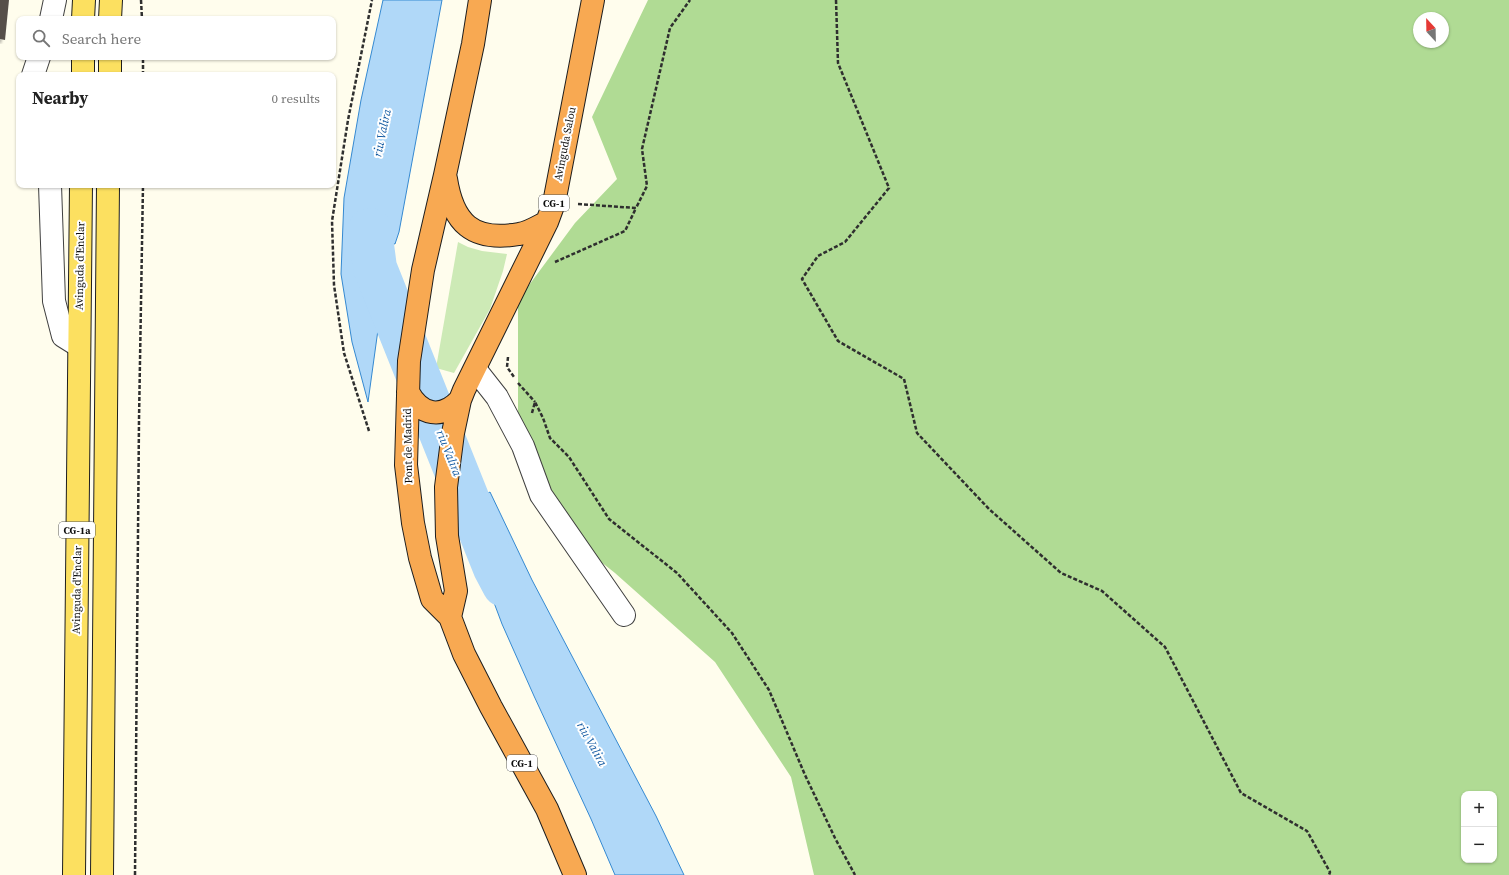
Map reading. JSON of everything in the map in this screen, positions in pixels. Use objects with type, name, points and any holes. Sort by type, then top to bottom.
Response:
[{"type":"highway","name":"CG-1","points":[[445,176],[473,44],[480,0]]},
{"type":"highway","name":"Avinguda Salou","points":[[462,395],[550,212],[593,0]]},
{"type":"highway","points":[[445,176],[449,198],[459,218],[474,232],[488,236],[520,234],[550,212]]},
{"type":"highway","name":"Pont de Madrid","points":[[445,176],[423,270],[409,361],[406,465],[413,523],[420,558],[432,599],[450,617]]},
{"type":"highway","name":"Pont de Madrid","points":[[408,392],[413,402],[422,409],[432,413],[443,412],[453,408],[462,395]]},
{"type":"highway","name":"CG-1","points":[[462,395],[453,433],[446,487],[447,536],[456,591],[450,617],[464,654],[491,707],[547,809],[575,875]]},
{"type":"main road","points":[[83,16],[84,0]]},
{"type":"main road","points":[[110,16],[111,0]]},
{"type":"main road","points":[[83,60],[83,72]]},
{"type":"main road","points":[[110,60],[110,72]]},
{"type":"main road","name":"Avinguda d'Enclar","points":[[74,875],[81,188]]},
{"type":"main road","name":"CG-1a","points":[[102,875],[108,188]]},
{"type":"lane","points":[[52,16],[55,0]]},
{"type":"lane","points":[[34,72],[38,60]]},
{"type":"lane","points":[[50,188],[54,301],[63,336],[79,346]]},
{"type":"lane","points":[[475,370],[497,396],[523,446],[541,495],[624,615]]},
{"type":"path","points":[[141,0],[142,16]]},
{"type":"path","points":[[369,432],[344,353],[334,285],[332,221],[348,120],[372,0]]},
{"type":"path","points":[[551,264],[625,231],[647,186],[642,149],[670,28],[690,0]]},
{"type":"path","points":[[836,0],[838,63],[890,188],[845,242],[818,256],[802,279],[838,341],[904,379],[917,433],[990,509],[1061,573],[1102,591],[1165,647],[1241,793],[1307,831],[1330,872],[1330,875]]},
{"type":"path","points":[[143,60],[143,72]]},
{"type":"path","points":[[135,875],[143,188]]},
{"type":"path","points":[[550,212],[636,208]]},
{"type":"path","points":[[508,354],[507,367],[518,383],[535,402],[550,438],[569,457],[609,519],[677,573],[732,633],[769,690],[805,776],[855,875]]},
{"type":"path","points":[[523,446],[535,402]]},
{"type":"green space","points":[[648,0],[1509,0],[1509,875],[814,875],[791,777],[715,662],[615,573],[562,531],[518,422],[518,300],[575,223],[617,179],[592,117]]},
{"type":"green space","points":[[458,242],[482,251],[507,254],[490,309],[454,373],[436,368]]},
{"type":"water","points":[[383,0],[442,0],[399,232],[395,244],[390,243],[368,402],[352,342],[341,274],[344,198],[361,100]]},
{"type":"water","points":[[474,471],[485,495],[490,492],[532,580],[656,816],[684,875],[615,875],[502,624],[484,576]]},
{"type":"building","points":[[0,0],[9,0],[5,40],[0,39]]},
{"type":"waterway","name":"riu Valira","points":[[370,230],[375,268],[495,568],[504,585]]}]
